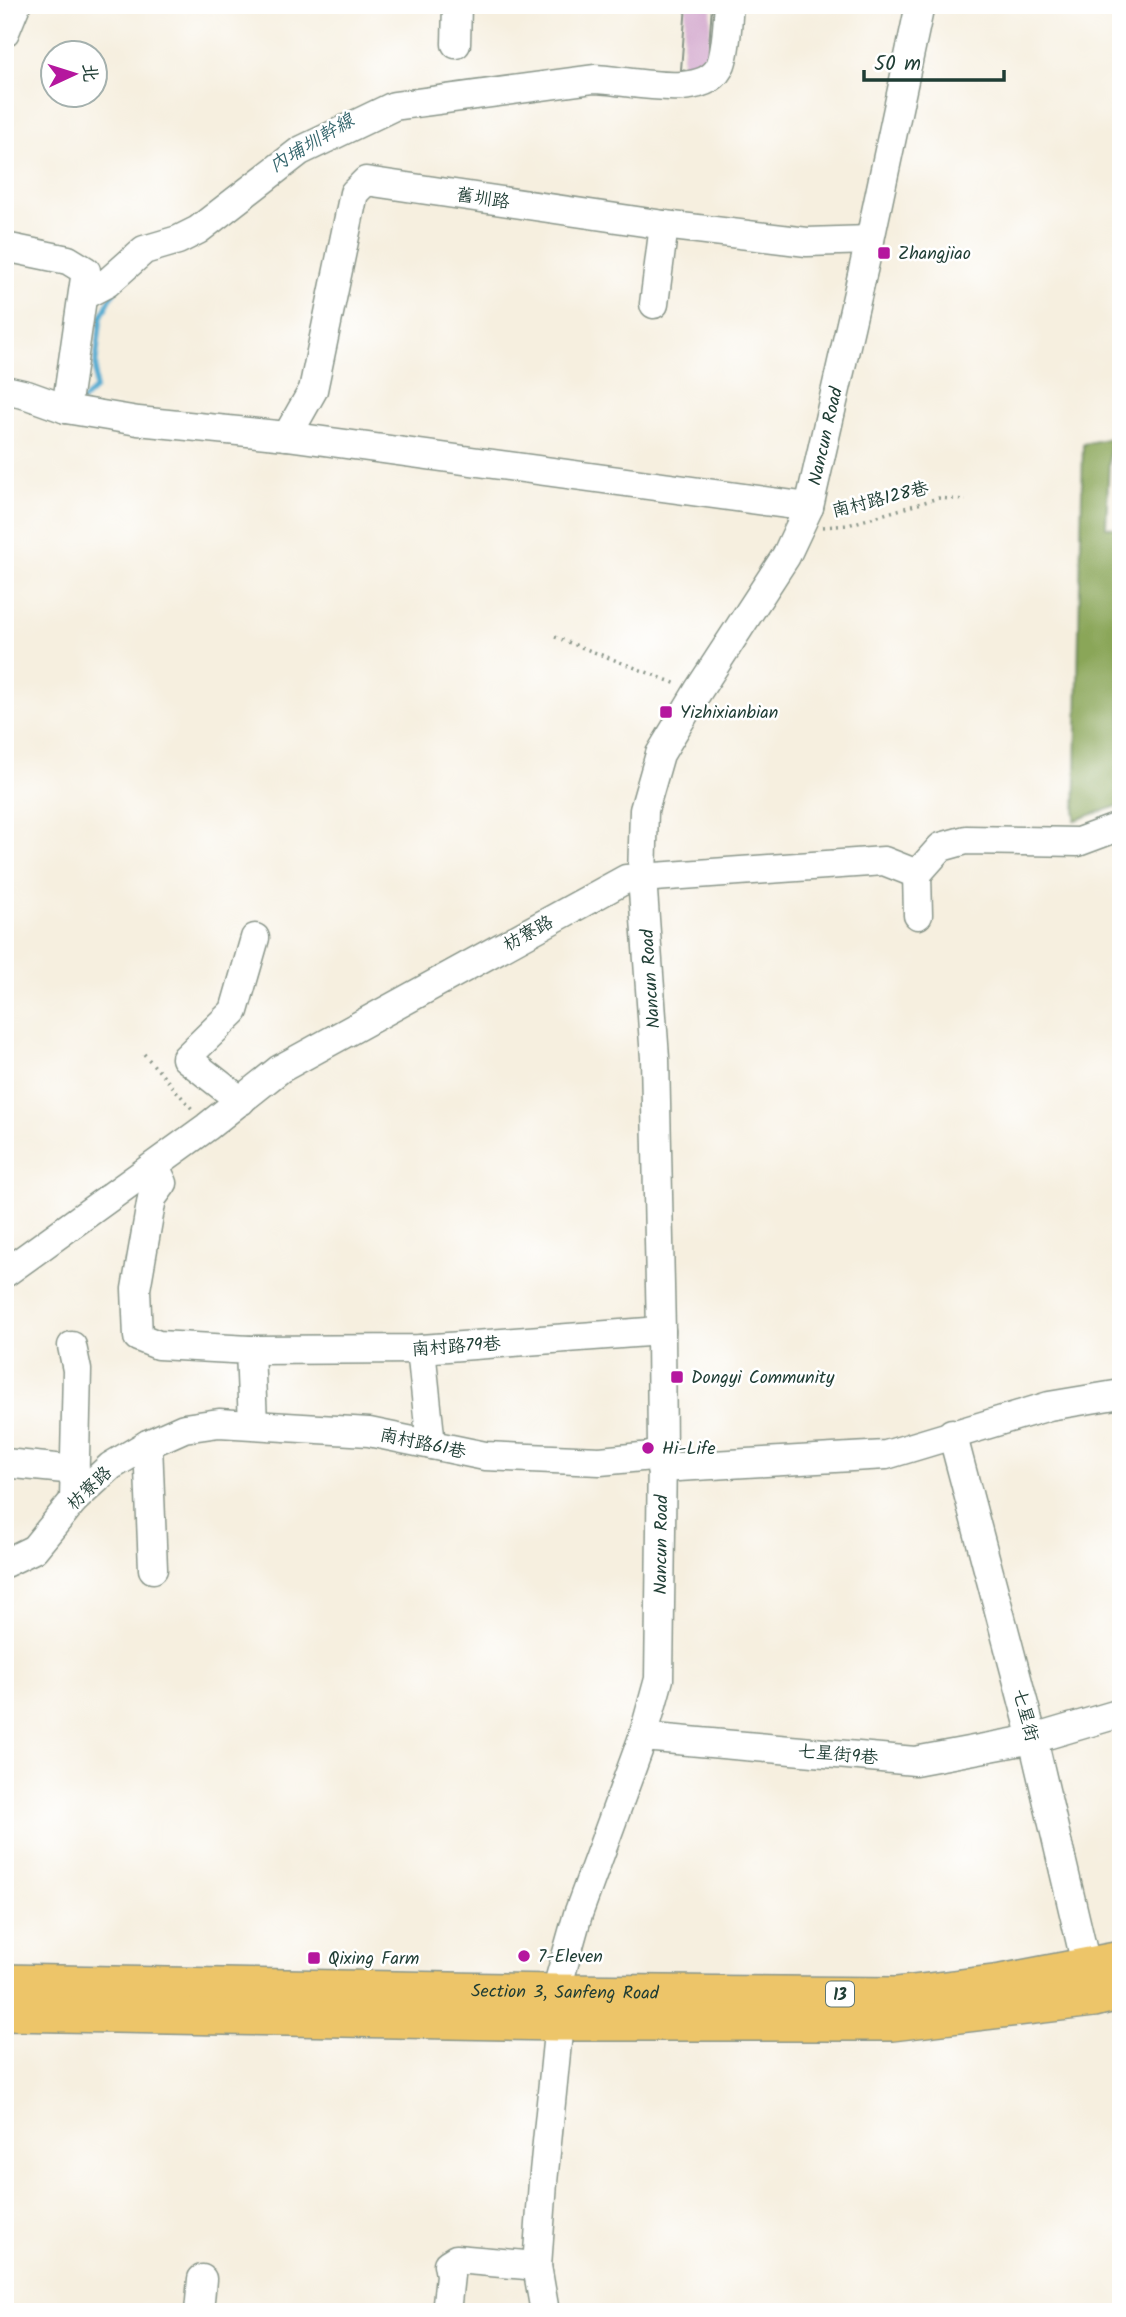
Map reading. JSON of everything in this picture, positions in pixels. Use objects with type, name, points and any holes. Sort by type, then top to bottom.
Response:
[{"type":"main road","name":"Section 3, Sanfeng Road","points":[[5,2012],[557,2007],[896,1994],[1001,1982],[1100,1986],[1121,1959]]},
{"type":"main road","name":"Section 3, Sanfeng Road","points":[[5,1982],[557,2007]]},
{"type":"street","points":[[5,32],[16,5]]},
{"type":"street","points":[[456,44],[457,5]]},
{"type":"street","points":[[84,295],[107,283],[144,250],[178,240],[198,230],[300,151],[394,106],[594,79],[617,79],[674,88],[696,85],[710,77],[720,66],[729,5]]},
{"type":"street","name":"Nancun Road","points":[[545,2312],[537,2266],[557,2007],[578,1913],[643,1737],[659,1679],[661,1331],[655,1058],[642,877],[644,810],[660,754],[786,556],[805,518],[870,240],[920,5]]},
{"type":"street","name":"舊圳路","points":[[287,436],[313,390],[354,193],[366,180],[664,225],[807,242],[870,240]]},
{"type":"street","points":[[654,304],[664,225]]},
{"type":"street","points":[[5,247],[68,260],[86,271],[66,409]]},
{"type":"street","points":[[5,390],[66,409],[138,421],[287,436],[805,518]]},
{"type":"street","points":[[918,915],[917,874],[941,847],[966,840],[1078,842],[1121,826]]},
{"type":"street","name":"枋寮路","points":[[5,1273],[207,1128],[280,1069],[626,879],[884,862],[917,874]]},
{"type":"street","points":[[241,1101],[186,1058],[234,1011],[255,938]]},
{"type":"street","name":"南村路79巷","points":[[155,1166],[163,1183],[152,1198],[136,1289],[138,1338],[158,1345],[250,1350],[421,1349],[661,1331]]},
{"type":"street","points":[[72,1346],[77,1370],[74,1500]]},
{"type":"street","points":[[421,1349],[431,1446]]},
{"type":"street","points":[[250,1350],[253,1424]]},
{"type":"street","name":"南村路61巷","points":[[184,1429],[219,1423],[369,1432],[485,1456],[600,1461],[662,1462],[886,1454],[1049,1406],[1121,1394]]},
{"type":"street","name":"枋寮路","points":[[6,1570],[34,1549],[74,1500],[111,1466],[148,1444],[184,1429]]},
{"type":"street","name":"七星街","points":[[952,1433],[1100,1986]]},
{"type":"street","points":[[148,1444],[153,1569]]},
{"type":"street","points":[[5,1463],[75,1470]]},
{"type":"street","name":"七星街9巷","points":[[643,1737],[915,1761],[1033,1739],[1121,1713]]},
{"type":"street","points":[[446,2312],[450,2275],[448,2264],[456,2259],[537,2266]]},
{"type":"street","points":[[199,2312],[202,2279]]},
{"type":"path","name":"南村路128巷","points":[[805,518],[848,526],[937,498],[966,500]]},
{"type":"path","points":[[555,637],[698,691]]},
{"type":"path","points":[[144,1054],[207,1128]]},
{"type":"green space","points":[[1110,438],[1106,527],[1121,529],[1121,805],[1075,820],[1083,444]]},
{"type":"building","points":[[686,5],[712,5],[707,75],[681,70]]},
{"type":"waterway","name":"內埔圳幹線","points":[[80,403],[95,389],[101,317],[115,290]]},
{"type":"place","name":"Zhangjiao","points":[[884,253]]},
{"type":"place","name":"Yizhixianbian","points":[[666,712]]},
{"type":"place","name":"Dongyi Community","points":[[677,1377]]},
{"type":"place","name":"Hi-Life","points":[[648,1448]]},
{"type":"place","name":"7-Eleven","points":[[524,1956]]},
{"type":"place","name":"Qixing Farm","points":[[314,1958]]}]
